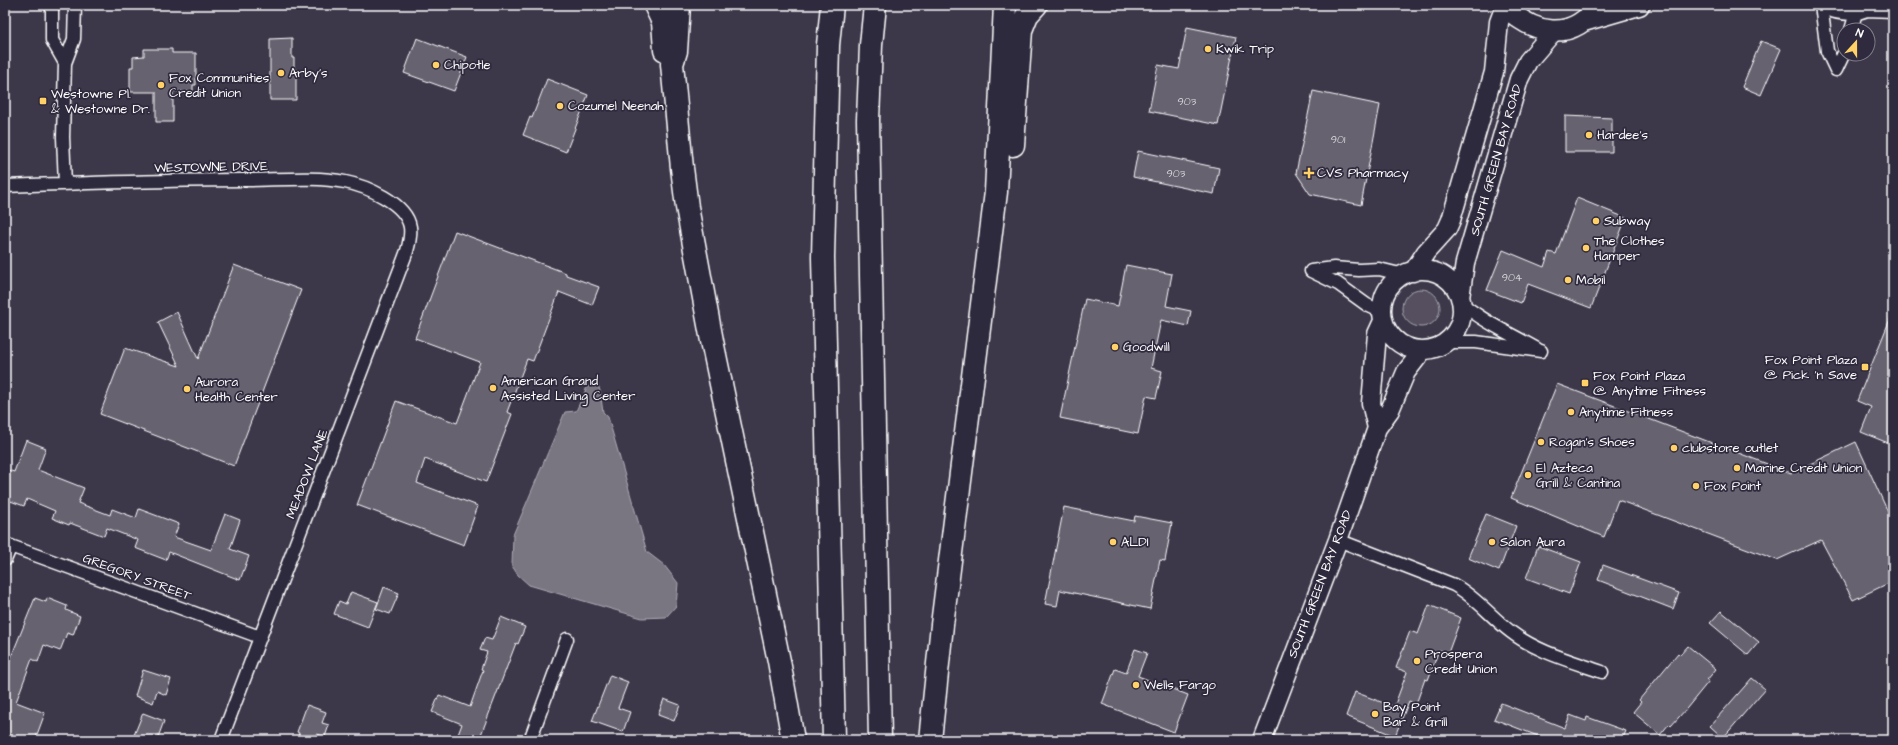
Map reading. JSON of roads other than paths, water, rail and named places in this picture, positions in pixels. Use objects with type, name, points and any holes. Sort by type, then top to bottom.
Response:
[{"type":"highway","points":[[655,5],[663,22],[665,52],[672,64]]},
{"type":"highway","points":[[679,5],[676,51],[672,64],[682,168],[688,207],[712,341],[779,661],[794,740]]},
{"type":"highway","points":[[832,5],[828,44],[823,257],[834,740]]},
{"type":"highway","points":[[875,5],[871,45],[868,120],[880,740]]},
{"type":"highway","points":[[930,740],[942,625],[996,192],[1005,5]]},
{"type":"highway","points":[[996,192],[1012,160],[1021,30],[1027,15],[1036,5]]},
{"type":"main road","points":[[1584,21],[1598,5]]},
{"type":"main road","points":[[1504,6],[1534,27],[1553,32],[1574,27],[1584,21],[1639,5]]},
{"type":"main road","points":[[1826,5],[1843,10],[1864,7],[1893,7]]},
{"type":"main road","name":"SOUTH GREEN BAY ROAD","points":[[1408,273],[1447,229],[1451,220],[1494,72],[1499,22],[1504,6]]},
{"type":"main road","name":"SOUTH GREEN BAY ROAD","points":[[1461,301],[1465,263],[1519,79],[1528,61],[1553,32]]},
{"type":"main road","points":[[1377,428],[1371,403],[1377,334],[1383,316],[1386,293],[1394,283],[1408,273],[1422,270],[1435,273],[1446,278],[1454,287],[1461,301],[1460,323],[1454,334],[1446,342],[1434,348],[1423,350],[1402,344],[1387,331],[1383,316]]},
{"type":"main road","name":"SOUTH GREEN BAY ROAD","points":[[1262,740],[1338,540],[1377,428],[1390,410],[1406,372],[1423,350]]},
{"type":"street","points":[[52,5],[52,40],[65,63]]},
{"type":"street","points":[[65,184],[63,137],[65,63],[74,39],[75,5]]},
{"type":"street","points":[[1821,5],[1827,51],[1836,70],[1840,62]]},
{"type":"street","points":[[1856,22],[1864,7]]},
{"type":"street","name":"WESTOWNE DRIVE","points":[[5,186],[195,180],[305,180],[345,182],[381,195],[394,203],[406,218]]},
{"type":"street","name":"MEADOW LANE","points":[[221,740],[408,251],[410,227],[406,218]]},
{"type":"street","points":[[1383,316],[1338,284],[1311,271],[1334,268],[1359,270],[1380,269],[1408,273]]},
{"type":"street","points":[[1446,342],[1476,342],[1541,351],[1502,328],[1480,318],[1461,301]]},
{"type":"street","points":[[1338,540],[1454,585],[1465,591],[1484,606],[1511,632],[1531,644],[1602,672]]},
{"type":"street","points":[[5,560],[8,544]]},
{"type":"street","name":"GREGORY STREET","points":[[8,544],[260,637]]},
{"type":"street","points":[[530,740],[567,639]]},
{"type":"place","name":"Kwik Trip","points":[[1208,49]]},
{"type":"place","name":"Chipotle","points":[[436,65]]},
{"type":"place","name":"Arby's","points":[[281,73]]},
{"type":"place","name":"Fox Communities Credit Union","points":[[161,85]]},
{"type":"place","name":"Westowne Pl. & Westowne Dr.","points":[[43,101]]},
{"type":"place","name":"Cozumel Neenah","points":[[560,106]]},
{"type":"place","name":"Hardee's","points":[[1589,135]]},
{"type":"place","name":"CVS Pharmacy","points":[[1309,173]]},
{"type":"place","name":"Subway","points":[[1596,221]]},
{"type":"place","name":"The Clothes Hamper","points":[[1586,248]]},
{"type":"place","name":"Mobil","points":[[1568,280]]},
{"type":"place","name":"Goodwill","points":[[1115,347]]},
{"type":"place","name":"Fox Point Plaza @ Pick 'n Save","points":[[1865,367]]},
{"type":"place","name":"Fox Point Plaza @ Anytime Fitness","points":[[1585,383]]},
{"type":"place","name":"American Grand Assisted Living Center","points":[[493,388]]},
{"type":"place","name":"Aurora Health Center","points":[[187,389]]},
{"type":"place","name":"Anytime Fitness","points":[[1571,412]]},
{"type":"place","name":"Rogan's Shoes","points":[[1541,442]]},
{"type":"place","name":"clubstore outlet","points":[[1674,448]]},
{"type":"place","name":"Marine Credit Union","points":[[1737,468]]},
{"type":"place","name":"El Azteca Grill & Cantina","points":[[1528,475]]},
{"type":"place","name":"Fox Point","points":[[1696,486]]},
{"type":"place","name":"ALDI","points":[[1113,542]]},
{"type":"place","name":"Salon Aura","points":[[1492,542]]},
{"type":"place","name":"Prospera Credit Union","points":[[1417,661]]},
{"type":"place","name":"Wells Fargo","points":[[1136,685]]},
{"type":"place","name":"Bay Point Bar & Grill","points":[[1375,714]]}]
